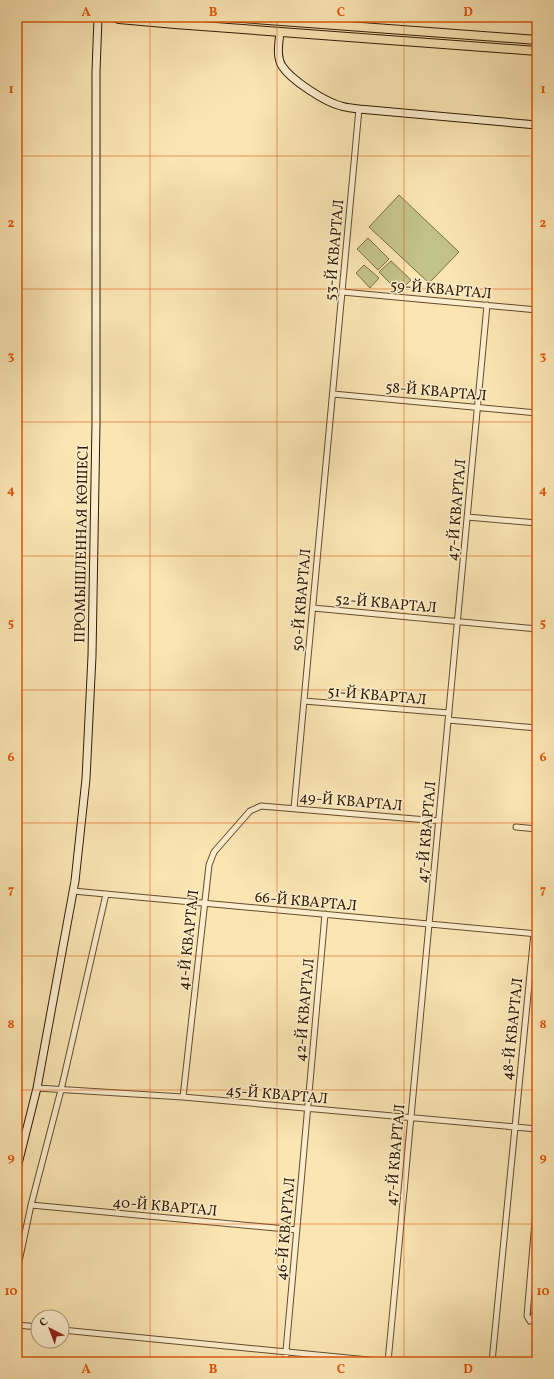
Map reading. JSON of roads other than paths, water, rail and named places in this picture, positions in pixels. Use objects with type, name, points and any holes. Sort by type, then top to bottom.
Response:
[{"type":"main road","points":[[113,17],[119,19],[280,32],[537,51]]},
{"type":"main road","points":[[228,17],[537,40]]},
{"type":"main road","points":[[280,21],[280,32]]},
{"type":"street","name":"ПРОМЫШЛЕННАЯ КӨШЕСІ","points":[[17,1168],[37,1088],[75,881],[86,779],[92,656],[96,423],[95,102],[98,17]]},
{"type":"street","points":[[280,32],[278,52],[282,65],[291,76],[306,88],[324,99],[340,106],[537,125]]},
{"type":"street","name":"53-Й КВАРТАЛ","points":[[333,394],[359,109]]},
{"type":"street","name":"59-Й КВАРТАЛ","points":[[342,292],[537,310]]},
{"type":"street","name":"47-Й КВАРТАЛ","points":[[388,1362],[487,305]]},
{"type":"street","name":"58-Й КВАРТАЛ","points":[[333,394],[537,413]]},
{"type":"street","name":"50-Й КВАРТАЛ","points":[[294,808],[333,394]]},
{"type":"street","points":[[468,517],[537,523]]},
{"type":"street","name":"52-Й КВАРТАЛ","points":[[313,608],[537,629]]},
{"type":"street","name":"51-Й КВАРТАЛ","points":[[304,701],[449,714]]},
{"type":"street","points":[[448,720],[537,728]]},
{"type":"street","name":"49-Й КВАРТАЛ","points":[[261,806],[439,821]]},
{"type":"street","name":"41-Й КВАРТАЛ","points":[[183,1097],[209,865],[214,852],[250,811],[261,806]]},
{"type":"street","points":[[516,827],[537,829]]},
{"type":"street","name":"66-Й КВАРТАЛ","points":[[73,891],[535,933]]},
{"type":"street","points":[[17,1271],[31,1205],[61,1090],[106,894]]},
{"type":"street","name":"42-Й КВАРТАЛ","points":[[308,1109],[325,914]]},
{"type":"street","points":[[535,933],[537,928]]},
{"type":"street","name":"48-Й КВАРТАЛ","points":[[514,1127],[535,933]]},
{"type":"street","name":"45-Й КВАРТАЛ","points":[[37,1088],[183,1097],[537,1129]]},
{"type":"street","name":"46-Й КВАРТАЛ","points":[[285,1362],[308,1109]]},
{"type":"street","points":[[492,1362],[514,1127]]},
{"type":"street","name":"40-Й КВАРТАЛ","points":[[31,1205],[297,1230]]},
{"type":"street","points":[[537,1210],[527,1316],[530,1321],[537,1310]]},
{"type":"street","points":[[530,1279],[537,1279]]},
{"type":"street","points":[[17,1325],[30,1326]]},
{"type":"street","points":[[70,1331],[388,1362]]}]
